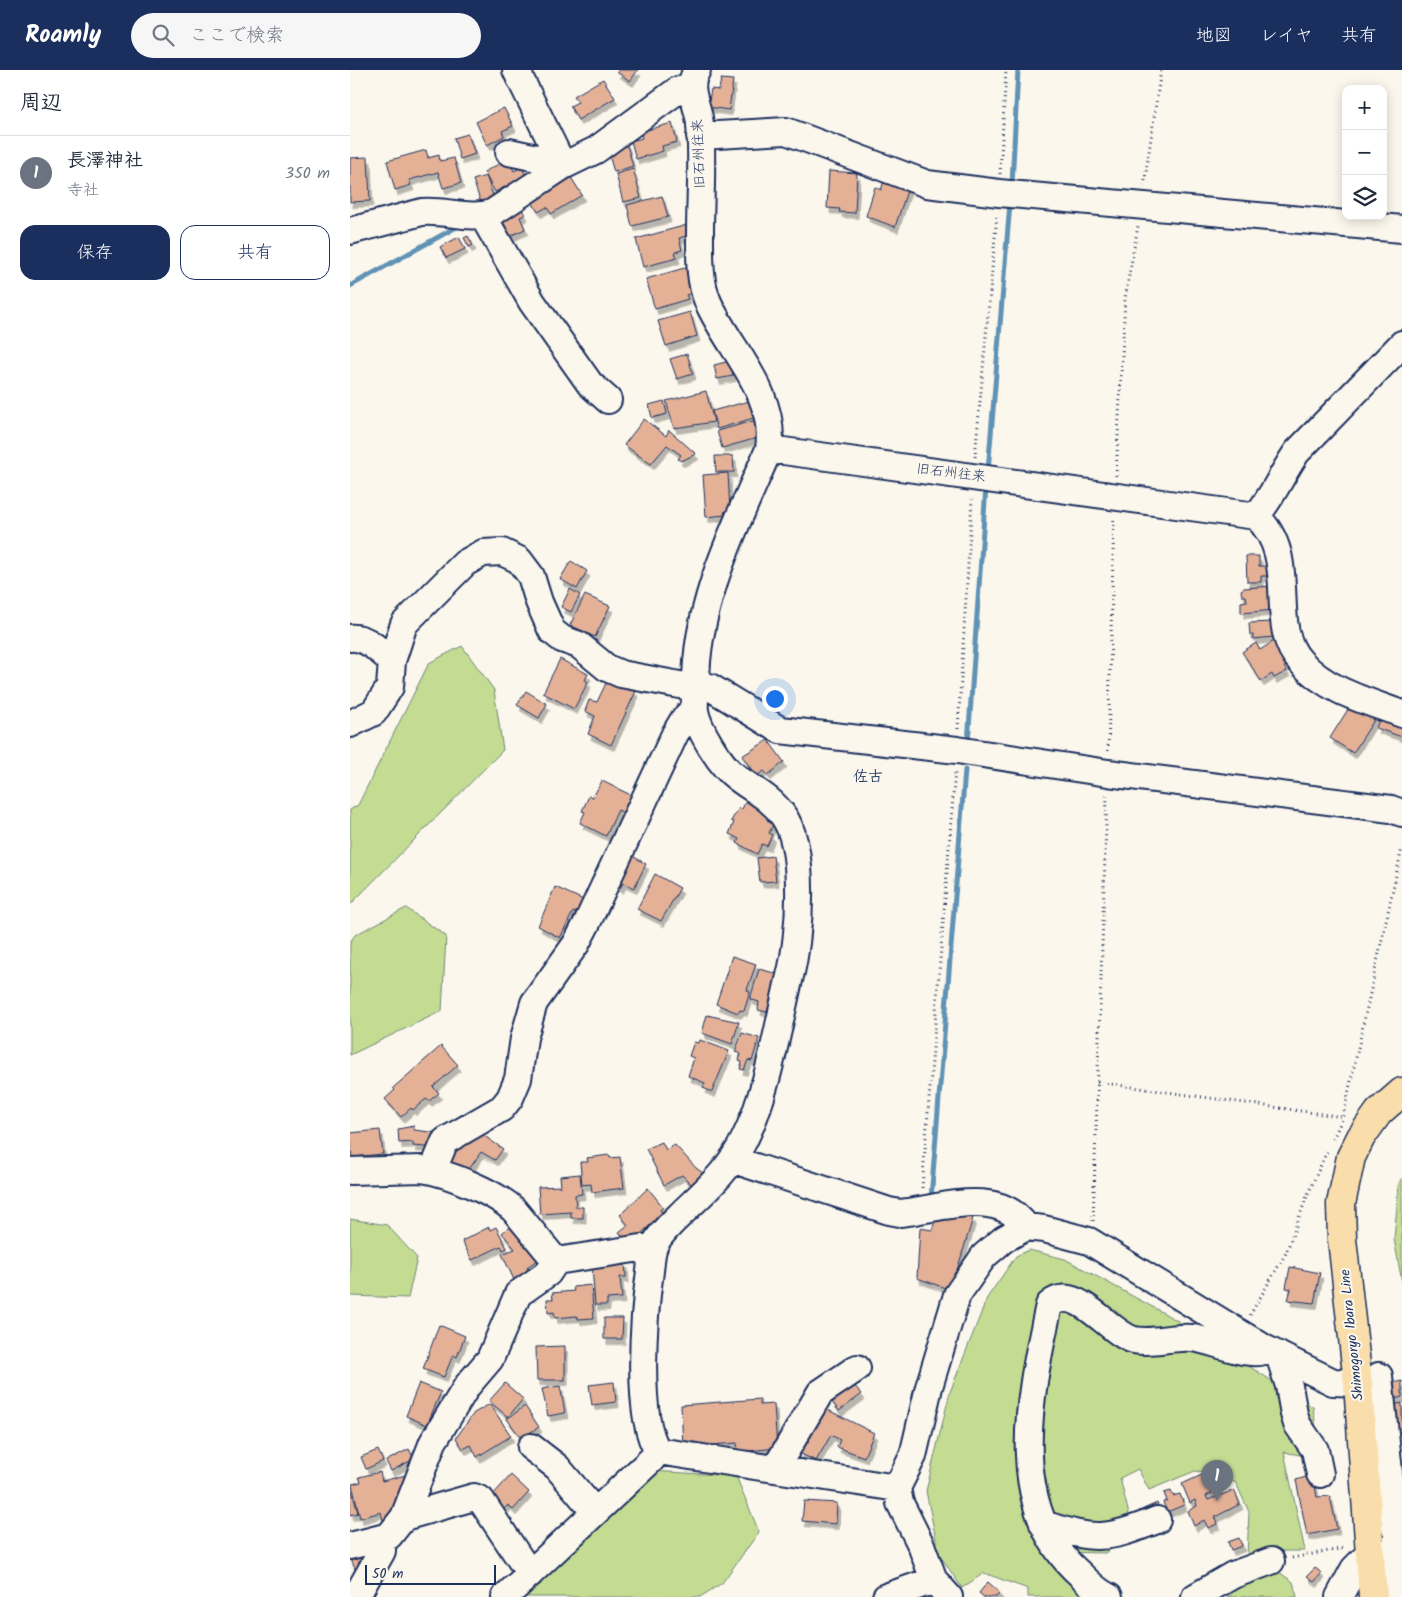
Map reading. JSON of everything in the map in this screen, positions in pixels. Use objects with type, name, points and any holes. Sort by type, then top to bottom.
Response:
[{"type":"main road","name":"Shimogoryo Ibara Line","points":[[1373,1595],[1362,1549],[1369,1380],[1342,1239],[1341,1204],[1344,1182],[1351,1157],[1361,1137],[1378,1112],[1402,1092]]},
{"type":"street","points":[[516,70],[563,166]]},
{"type":"street","points":[[350,231],[422,212],[433,211],[483,216],[492,213],[563,166],[596,150],[694,78]]},
{"type":"street","name":"旧石州往来","points":[[694,78],[700,124],[700,260],[703,285],[708,302],[762,396],[770,418],[769,449],[1256,516]]},
{"type":"street","points":[[700,136],[786,131],[928,184],[999,193],[1402,229]]},
{"type":"street","points":[[509,152],[556,162],[563,166]]},
{"type":"street","points":[[483,216],[532,302],[590,384],[608,400]]},
{"type":"street","points":[[1402,344],[1297,452],[1283,472],[1269,501],[1256,516],[1266,525],[1280,552],[1285,623],[1289,641],[1299,660],[1311,672],[1335,688],[1402,714]]},
{"type":"street","points":[[658,1450],[650,1434],[645,1388],[643,1333],[654,1246],[671,1224],[734,1160],[746,1138],[759,1101],[799,934],[797,864],[791,827],[781,812],[762,794],[733,775],[716,754],[702,730],[695,698],[696,657],[704,609],[727,547],[769,449]]},
{"type":"street","points":[[350,724],[374,712],[390,687],[392,662],[404,624],[466,563],[483,553],[502,552],[519,560],[531,576],[539,602],[552,631],[562,639],[579,646],[607,668],[695,698]]},
{"type":"street","points":[[350,638],[367,642],[392,662]]},
{"type":"street","points":[[433,1170],[445,1141],[502,1108],[510,1098],[518,1079],[524,1038],[534,1003],[576,944],[602,893],[675,734],[695,698],[710,687],[780,730],[957,750],[1108,773],[1391,809],[1402,813]]},
{"type":"street","points":[[734,1160],[889,1211],[900,1213],[980,1202],[1005,1207],[1020,1219],[1026,1227]]},
{"type":"street","points":[[350,1172],[414,1168],[433,1170],[507,1204],[556,1261]]},
{"type":"street","points":[[886,1597],[941,1589],[900,1503],[898,1488],[913,1456],[928,1387],[957,1295],[984,1256],[1004,1239],[1026,1227],[1044,1229],[1089,1241],[1273,1352],[1333,1382],[1369,1380],[1395,1529],[1401,1534],[1396,1541],[1396,1586],[1394,1592],[1373,1595]]},
{"type":"street","points":[[350,1546],[382,1538],[394,1532],[404,1517],[433,1442],[468,1386],[490,1360],[518,1294],[548,1273],[556,1261],[654,1246]]},
{"type":"street","points":[[1109,1597],[1101,1593],[1065,1562],[1043,1524],[1036,1507],[1029,1478],[1032,1400],[1049,1305],[1056,1299],[1065,1297],[1084,1306],[1132,1339],[1145,1341],[1191,1338],[1248,1351],[1273,1352]]},
{"type":"street","points":[[1273,1352],[1289,1386],[1297,1424],[1314,1450],[1320,1474]]},
{"type":"street","points":[[775,1469],[820,1392],[858,1368]]},
{"type":"street","points":[[531,1447],[557,1467],[595,1512]]},
{"type":"street","points":[[658,1450],[898,1488]]},
{"type":"street","points":[[505,1597],[658,1450]]},
{"type":"street","points":[[404,1517],[474,1497],[481,1500],[530,1574]]},
{"type":"street","points":[[1043,1524],[1079,1536],[1098,1537],[1112,1536],[1157,1520]]},
{"type":"street","points":[[356,1597],[382,1551],[382,1538]]},
{"type":"street","points":[[1339,1597],[1362,1549]]},
{"type":"street","points":[[1195,1597],[1233,1575],[1272,1561]]},
{"type":"path","points":[[920,1211],[957,750],[973,476],[999,193],[1006,70]]},
{"type":"path","points":[[1089,1241],[1093,1227],[1115,496],[1125,298],[1141,205],[1160,70]]},
{"type":"path","points":[[1241,1332],[1286,1253],[1307,1196],[1343,1117],[1402,848]]},
{"type":"path","points":[[1097,1082],[1343,1117]]},
{"type":"path","points":[[1308,1555],[1362,1549]]},
{"type":"green space","points":[[462,646],[494,690],[503,750],[350,905],[350,810],[358,805],[429,663]]},
{"type":"green space","points":[[406,908],[446,936],[442,1011],[350,1055],[350,942],[355,935]]},
{"type":"green space","points":[[1402,1178],[1402,1282],[1394,1239],[1399,1183]]},
{"type":"green space","points":[[350,1219],[387,1225],[417,1258],[408,1298],[350,1296]]},
{"type":"green space","points":[[1029,1250],[1065,1259],[1178,1321],[1313,1407],[1319,1449],[1316,1458],[1284,1452],[1305,1551],[1275,1551],[1247,1558],[1249,1512],[1236,1483],[1216,1474],[1195,1471],[1149,1490],[1138,1469],[1120,1478],[1134,1535],[1105,1553],[1057,1552],[1064,1579],[1088,1597],[1028,1597],[1028,1589],[984,1573],[962,1588],[939,1554],[926,1491],[950,1392],[987,1298],[1016,1256]]},
{"type":"green space","points":[[651,1471],[736,1476],[759,1532],[722,1583],[700,1597],[525,1597],[558,1556]]},
{"type":"green space","points":[[1279,1572],[1293,1582],[1297,1597],[1227,1597],[1231,1595],[1243,1577]]},
{"type":"building","points":[[618,70],[638,70],[630,81],[617,72]]},
{"type":"building","points":[[603,79],[615,98],[578,120],[570,106],[578,102],[574,96]]},
{"type":"building","points":[[721,79],[733,80],[729,110],[708,107],[711,89],[719,90]]},
{"type":"building","points":[[504,108],[513,126],[502,131],[504,136],[487,145],[476,122]]},
{"type":"building","points":[[672,123],[677,142],[662,146],[663,151],[636,159],[631,141],[642,138],[640,132]]},
{"type":"building","points":[[468,134],[475,154],[460,159],[454,138]]},
{"type":"building","points":[[626,142],[633,166],[614,172],[607,148]]},
{"type":"building","points":[[426,150],[428,158],[439,155],[440,161],[454,158],[461,183],[443,188],[438,172],[409,180],[411,185],[395,190],[387,161]]},
{"type":"building","points":[[368,157],[370,201],[350,202],[350,158]]},
{"type":"building","points":[[508,159],[514,171],[522,167],[526,176],[495,192],[484,172]]},
{"type":"building","points":[[633,169],[641,198],[623,202],[616,174]]},
{"type":"building","points":[[567,171],[582,195],[551,214],[547,207],[538,212],[528,195]]},
{"type":"building","points":[[829,171],[857,173],[855,213],[839,212],[840,209],[827,208]]},
{"type":"building","points":[[486,176],[494,198],[481,203],[473,180]]},
{"type":"building","points":[[884,181],[908,188],[895,227],[866,216],[875,187],[881,190]]},
{"type":"building","points":[[662,196],[668,217],[632,226],[627,205]]},
{"type":"building","points":[[522,209],[525,215],[520,217],[525,229],[510,236],[501,219]]},
{"type":"building","points":[[687,225],[690,235],[679,238],[682,250],[675,252],[677,258],[643,267],[636,239]]},
{"type":"building","points":[[468,236],[473,245],[469,247],[464,238]]},
{"type":"building","points":[[459,237],[465,249],[446,258],[440,247]]},
{"type":"building","points":[[688,267],[695,292],[686,295],[688,299],[655,309],[646,279]]},
{"type":"building","points":[[690,312],[697,336],[666,346],[658,321]]},
{"type":"building","points":[[687,354],[693,374],[677,379],[670,359]]},
{"type":"building","points":[[730,361],[733,376],[717,379],[714,365]]},
{"type":"building","points":[[706,391],[714,422],[674,428],[666,401]]},
{"type":"building","points":[[753,400],[757,417],[717,429],[712,411]]},
{"type":"building","points":[[664,401],[667,414],[652,418],[649,405]]},
{"type":"building","points":[[644,419],[666,436],[669,430],[696,454],[681,461],[678,459],[681,455],[667,445],[651,464],[624,445]]},
{"type":"building","points":[[757,420],[761,437],[722,448],[717,431]]},
{"type":"building","points":[[715,456],[733,456],[734,472],[716,472]]},
{"type":"building","points":[[728,473],[730,511],[724,512],[725,515],[706,517],[703,475]]},
{"type":"building","points":[[1246,556],[1259,556],[1259,566],[1272,566],[1272,576],[1261,576],[1261,582],[1247,582]]},
{"type":"building","points":[[571,561],[587,571],[577,589],[560,579]]},
{"type":"building","points":[[1274,586],[1275,610],[1241,613],[1241,602],[1247,601],[1246,596],[1242,596],[1241,590],[1244,588]]},
{"type":"building","points":[[570,589],[580,595],[571,612],[561,607]]},
{"type":"building","points":[[585,595],[610,606],[595,637],[570,625]]},
{"type":"building","points":[[1273,622],[1274,637],[1253,639],[1253,635],[1250,635],[1249,623]]},
{"type":"building","points":[[1274,641],[1289,665],[1284,667],[1287,671],[1274,678],[1272,674],[1261,681],[1242,652],[1256,643],[1260,650]]},
{"type":"building","points":[[560,659],[588,674],[585,680],[588,682],[574,709],[543,693]]},
{"type":"building","points":[[608,679],[636,691],[611,745],[588,734],[595,716],[585,711],[589,700],[597,702]]},
{"type":"building","points":[[526,691],[547,704],[539,718],[517,705]]},
{"type":"building","points":[[1352,703],[1376,717],[1353,753],[1330,738]]},
{"type":"building","points":[[1381,715],[1402,722],[1402,737],[1376,728]]},
{"type":"building","points":[[768,740],[784,762],[768,775],[764,771],[756,776],[742,756]]},
{"type":"building","points":[[602,781],[635,797],[626,814],[618,810],[606,836],[580,823],[585,812],[582,811],[589,796],[593,797]]},
{"type":"building","points":[[746,801],[770,814],[767,820],[774,823],[769,833],[772,835],[767,846],[762,844],[757,854],[737,843],[739,839],[729,834],[734,822],[731,821],[739,808],[742,809]]},
{"type":"building","points":[[624,851],[646,864],[634,888],[623,883],[620,888],[608,883]]},
{"type":"building","points":[[773,856],[776,881],[760,882],[757,858]]},
{"type":"building","points":[[655,874],[680,888],[661,921],[637,909]]},
{"type":"building","points":[[555,887],[588,902],[583,915],[573,912],[560,938],[538,926]]},
{"type":"building","points":[[732,956],[756,964],[747,990],[750,992],[744,1011],[740,1010],[738,1013],[716,1004]]},
{"type":"building","points":[[759,969],[778,974],[767,1012],[758,1010],[759,1002],[750,999]]},
{"type":"building","points":[[707,1015],[739,1022],[732,1044],[702,1033]]},
{"type":"building","points":[[742,1033],[759,1038],[752,1061],[748,1060],[744,1070],[740,1069],[742,1062],[739,1061],[741,1054],[735,1052]]},
{"type":"building","points":[[700,1040],[729,1051],[712,1092],[703,1088],[705,1083],[688,1076],[694,1058],[689,1056],[694,1042],[698,1043]]},
{"type":"building","points":[[441,1046],[458,1065],[433,1087],[439,1093],[429,1101],[426,1099],[413,1110],[411,1108],[401,1117],[385,1099],[395,1090],[393,1088]]},
{"type":"building","points":[[414,1126],[414,1130],[438,1133],[439,1148],[413,1146],[413,1142],[399,1143],[398,1129]]},
{"type":"building","points":[[380,1130],[383,1154],[352,1157],[350,1133]]},
{"type":"building","points":[[483,1135],[503,1149],[495,1160],[481,1152],[464,1177],[441,1166],[451,1142]]},
{"type":"building","points":[[662,1142],[666,1150],[675,1145],[696,1168],[707,1176],[696,1189],[682,1175],[664,1185],[646,1149]]},
{"type":"building","points":[[609,1155],[610,1158],[620,1157],[624,1188],[592,1192],[591,1184],[582,1185],[580,1162],[588,1162],[587,1158]]},
{"type":"building","points":[[580,1174],[582,1194],[575,1195],[576,1207],[583,1207],[583,1218],[571,1218],[571,1212],[540,1214],[538,1187],[561,1186],[560,1176]]},
{"type":"building","points":[[648,1188],[663,1207],[660,1210],[663,1213],[629,1245],[619,1232],[628,1225],[620,1215]]},
{"type":"building","points":[[958,1213],[973,1218],[951,1290],[917,1278],[920,1228],[932,1230],[936,1217]]},
{"type":"building","points":[[514,1223],[542,1257],[527,1267],[531,1277],[516,1284],[502,1254],[515,1249],[502,1233]]},
{"type":"building","points":[[489,1227],[490,1230],[496,1227],[507,1248],[503,1250],[501,1246],[472,1260],[462,1241]]},
{"type":"building","points":[[625,1263],[626,1277],[620,1277],[622,1298],[607,1299],[607,1305],[595,1305],[592,1266]]},
{"type":"building","points":[[1290,1267],[1320,1273],[1314,1303],[1288,1300],[1291,1289],[1286,1288]]},
{"type":"building","points":[[591,1285],[594,1318],[578,1319],[577,1316],[555,1318],[554,1312],[548,1313],[547,1299],[553,1299],[552,1293],[574,1291],[573,1287]]},
{"type":"building","points":[[604,1318],[623,1318],[622,1339],[604,1339]]},
{"type":"building","points":[[439,1325],[465,1336],[457,1357],[453,1355],[444,1377],[423,1369]]},
{"type":"building","points":[[565,1346],[565,1380],[537,1380],[536,1347]]},
{"type":"building","points":[[848,1379],[862,1394],[839,1411],[828,1396]]},
{"type":"building","points":[[1402,1381],[1402,1397],[1387,1401],[1383,1385]]},
{"type":"building","points":[[614,1382],[616,1402],[592,1405],[589,1385]]},
{"type":"building","points":[[419,1383],[441,1392],[427,1425],[406,1416]]},
{"type":"building","points":[[505,1383],[523,1399],[508,1417],[489,1401]]},
{"type":"building","points":[[560,1386],[565,1413],[548,1416],[542,1389]]},
{"type":"building","points":[[760,1399],[760,1405],[774,1404],[777,1448],[738,1452],[737,1443],[683,1447],[681,1405]]},
{"type":"building","points":[[1402,1403],[1402,1432],[1392,1435],[1385,1407]]},
{"type":"building","points":[[490,1404],[511,1436],[477,1457],[471,1445],[463,1449],[456,1438],[474,1413]]},
{"type":"building","points":[[525,1406],[539,1427],[521,1438],[507,1419]]},
{"type":"building","points":[[822,1407],[874,1433],[864,1457],[837,1447],[840,1440],[831,1435],[816,1461],[799,1453]]},
{"type":"building","points":[[409,1449],[414,1459],[391,1471],[386,1461]]},
{"type":"building","points":[[378,1450],[383,1461],[366,1469],[361,1457]]},
{"type":"building","points":[[380,1472],[382,1481],[406,1475],[409,1488],[384,1525],[381,1512],[360,1518],[352,1484],[361,1482],[359,1477]]},
{"type":"building","points":[[1204,1474],[1212,1493],[1206,1496],[1208,1500],[1234,1490],[1240,1504],[1215,1517],[1217,1524],[1208,1528],[1204,1520],[1194,1526],[1188,1511],[1197,1506],[1195,1500],[1190,1503],[1182,1484]]},
{"type":"building","points":[[511,1475],[529,1492],[513,1510],[508,1505],[504,1509],[491,1497]]},
{"type":"building","points":[[1313,1475],[1317,1497],[1330,1496],[1337,1529],[1307,1535],[1296,1480]]},
{"type":"building","points":[[350,1484],[358,1513],[350,1515]]},
{"type":"building","points":[[1171,1491],[1173,1496],[1180,1494],[1184,1505],[1167,1512],[1163,1502],[1167,1501],[1164,1493]]},
{"type":"building","points":[[804,1501],[837,1503],[836,1524],[802,1521]]},
{"type":"building","points":[[1157,1503],[1162,1515],[1144,1523],[1139,1511]]},
{"type":"building","points":[[1239,1538],[1242,1546],[1231,1550],[1228,1542]]},
{"type":"building","points":[[362,1554],[367,1565],[357,1574],[351,1559]]},
{"type":"building","points":[[1315,1568],[1322,1573],[1314,1582],[1307,1576]]},
{"type":"building","points":[[988,1582],[1000,1593],[996,1597],[984,1597],[979,1593]]},
{"type":"waterway","points":[[1008,183],[1012,184],[1018,70]]},
{"type":"waterway","points":[[988,471],[1010,203]]},
{"type":"waterway","points":[[350,286],[460,225]]},
{"type":"waterway","points":[[968,743],[986,487]]},
{"type":"waterway","points":[[931,1199],[965,770]]},
{"type":"place","name":"長澤神社","points":[[1217,1501]]},
{"type":"district","name":"佐古","points":[[868,777]]}]
